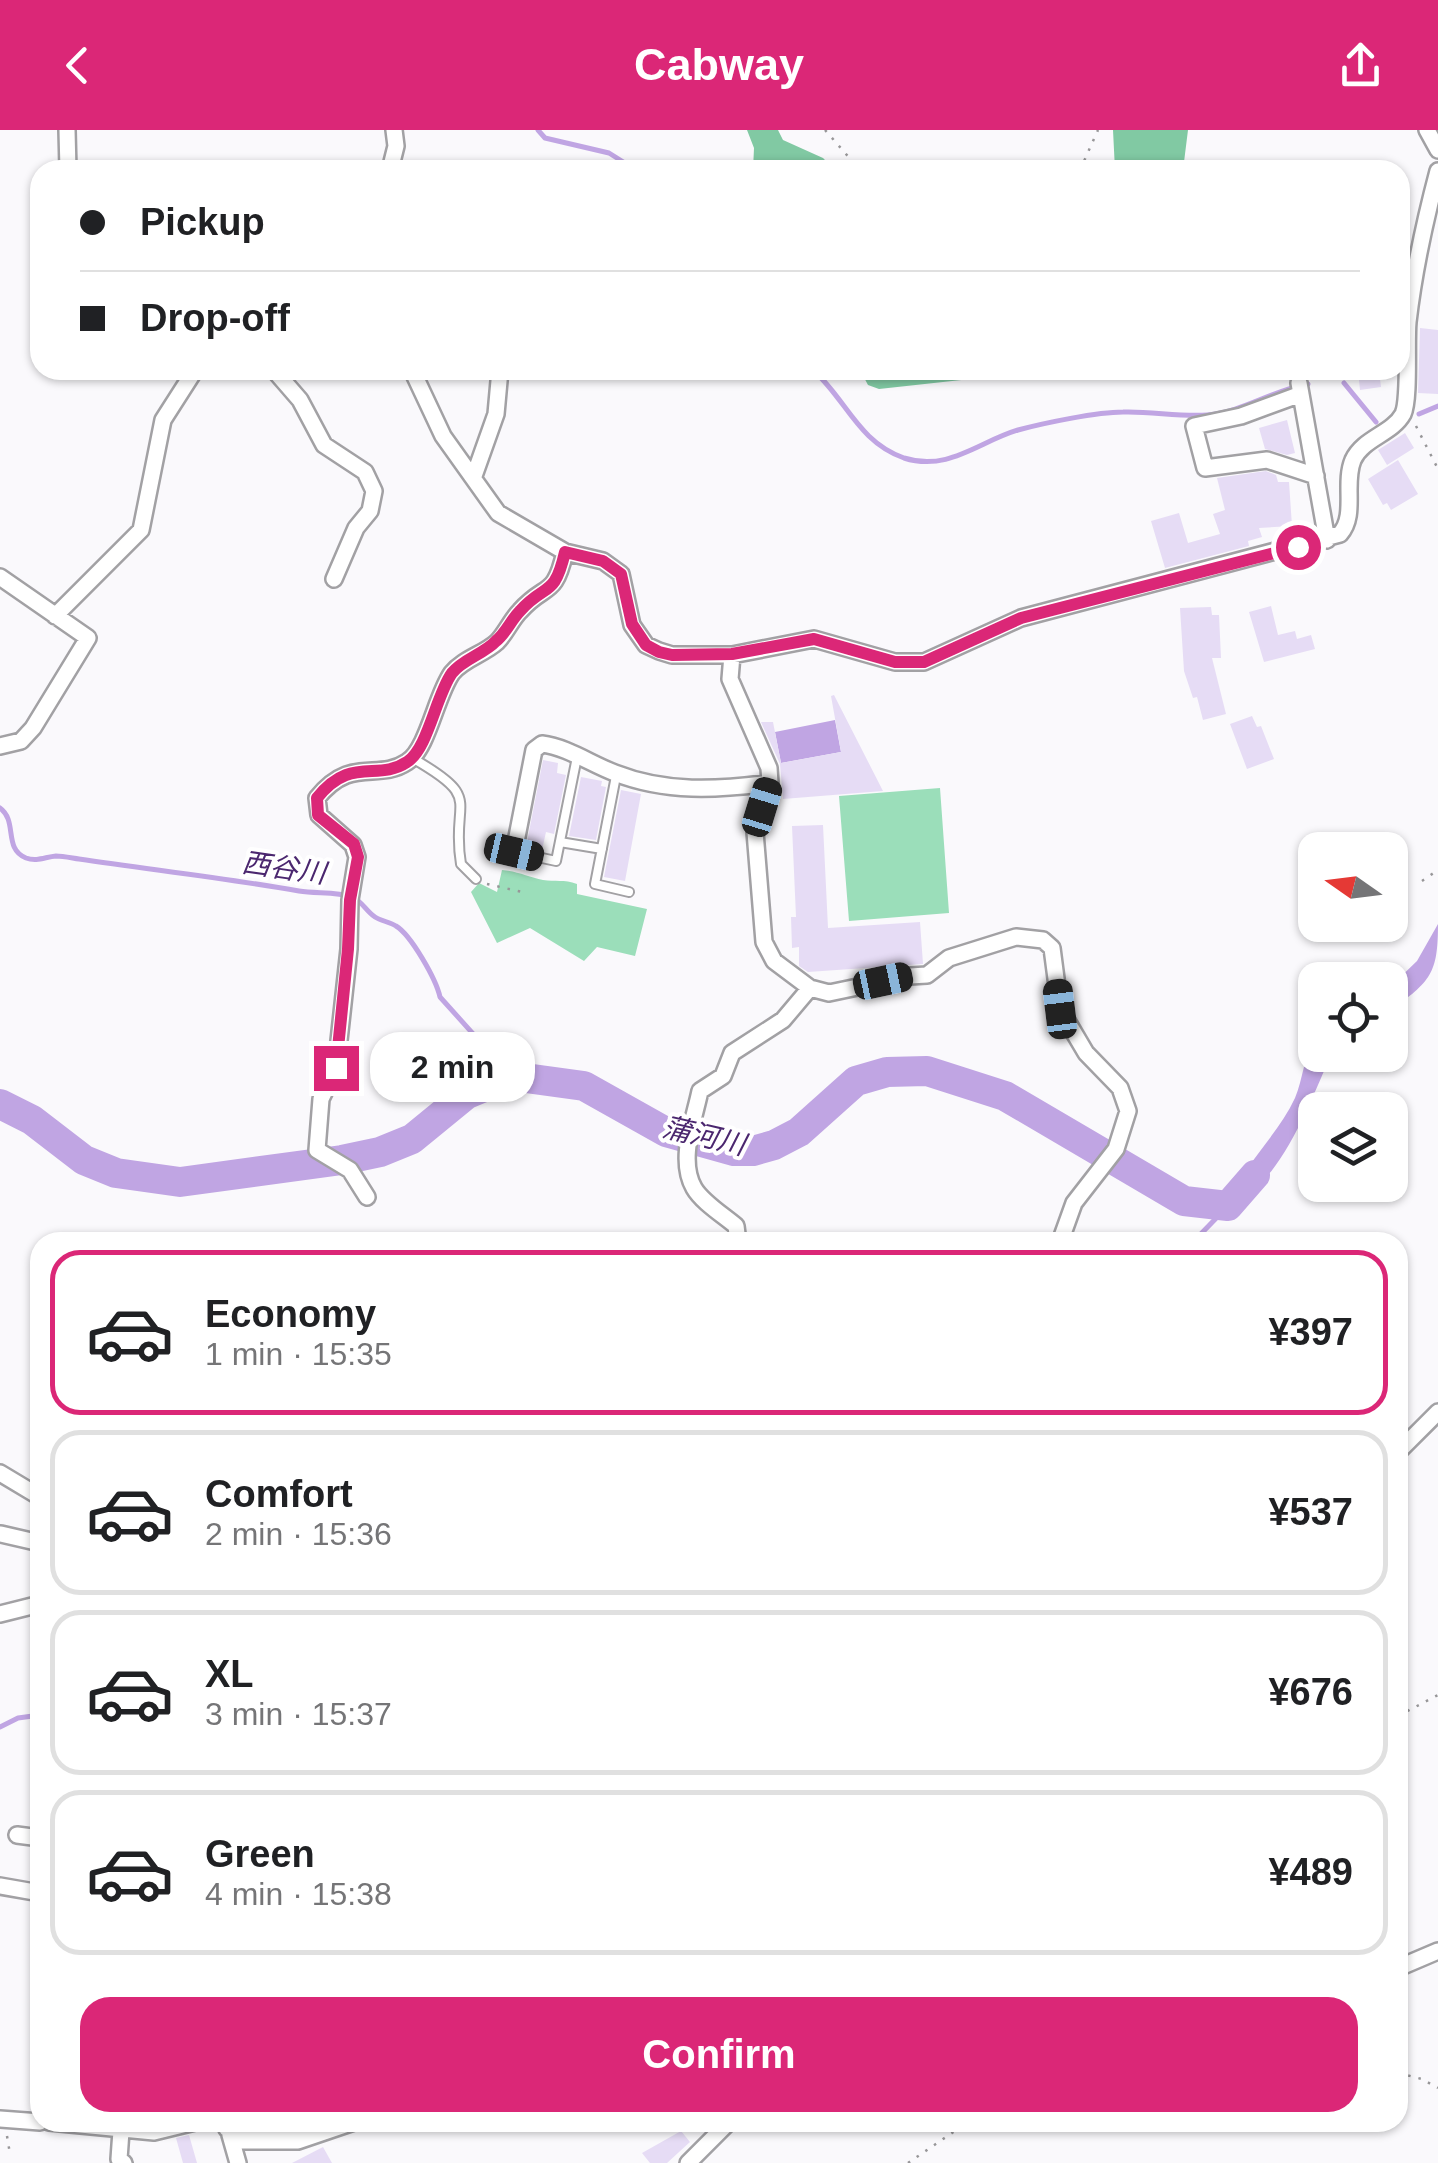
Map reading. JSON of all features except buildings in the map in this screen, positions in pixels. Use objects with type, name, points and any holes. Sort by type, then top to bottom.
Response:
[{"type":"street","points":[[67,130],[68,160]]},
{"type":"street","points":[[392,160],[394,130]]},
{"type":"street","points":[[1426,130],[1438,150]]},
{"type":"street","points":[[1410,310],[1426,214],[1437,175]]},
{"type":"street","points":[[55,616],[140,530],[163,420],[189,380]]},
{"type":"street","points":[[283,380],[300,400],[324,444],[365,472],[374,490],[370,510],[356,528],[334,579]]},
{"type":"street","points":[[417,380],[443,436],[498,513],[565,552],[603,561],[621,574],[632,624],[646,645],[672,655],[732,654],[814,639],[895,662],[924,662],[1021,618],[1327,540],[1346,527],[1348,477],[1360,449],[1396,422],[1406,404],[1407,380]]},
{"type":"street","points":[[474,476],[496,414],[499,380]]},
{"type":"street","points":[[1316,476],[1267,460],[1205,468],[1194,426],[1242,416],[1300,389],[1316,476],[1327,540]]},
{"type":"street","points":[[367,1196],[350,1170],[317,1150],[321,1099],[336,1068],[350,897],[358,857],[354,844],[318,815],[317,798],[326,787],[351,772],[395,767],[412,758],[454,670],[496,642],[522,608],[550,590],[560,575],[565,552]]},
{"type":"street","points":[[0,577],[88,638],[33,728],[21,741],[0,746]]},
{"type":"street","points":[[732,654],[730,679],[769,768],[770,783],[754,832],[764,942],[774,962],[810,988],[829,993],[927,975],[949,958],[1016,937],[1043,940],[1052,948],[1060,1009],[1086,1054],[1120,1088],[1128,1111],[1116,1150],[1074,1203],[1064,1232]]},
{"type":"street","points":[[514,852],[534,750],[542,744],[636,780],[710,791],[770,783]]},
{"type":"street","points":[[737,1232],[736,1226],[695,1190],[689,1174],[688,1154],[700,1092],[723,1076],[732,1053],[783,1020],[810,988]]},
{"type":"street","points":[[1408,1442],[1438,1412]]},
{"type":"street","points":[[0,1473],[30,1491]]},
{"type":"street","points":[[1,1534],[30,1541]]},
{"type":"street","points":[[0,1614],[30,1606]]},
{"type":"street","points":[[16,1836],[30,1837]]},
{"type":"street","points":[[0,1886],[30,1890]]},
{"type":"street","points":[[1408,1964],[1438,1951]]},
{"type":"street","points":[[2,2124],[30,2123]]},
{"type":"street","points":[[121,2132],[119,2158],[124,2163]]},
{"type":"street","points":[[228,2132],[238,2163]]},
{"type":"street","points":[[235,2132],[298,2141],[325,2132]]},
{"type":"street","points":[[688,2163],[719,2132]]},
{"type":"lane","points":[[514,852],[556,861],[577,756]]},
{"type":"lane","points":[[412,758],[444,776],[457,792],[462,814],[461,864],[476,879]]},
{"type":"lane","points":[[617,774],[595,884],[628,892]]},
{"type":"lane","points":[[560,842],[602,850]]},
{"type":"path","points":[[826,130],[852,160]]},
{"type":"path","points":[[1084,160],[1098,130]]},
{"type":"path","points":[[1406,404],[1438,469]]},
{"type":"path","points":[[1422,881],[1438,870]]},
{"type":"path","points":[[476,879],[526,893]]},
{"type":"path","points":[[1408,1711],[1438,1695]]},
{"type":"path","points":[[1408,2076],[1438,2088]]},
{"type":"path","points":[[2,2124],[10,2154]]},
{"type":"path","points":[[908,2163],[953,2132]]},
{"type":"green space","points":[[747,130],[778,130],[783,140],[825,160],[753,160],[754,148]]},
{"type":"green space","points":[[1113,130],[1188,130],[1184,160],[1114,160]]},
{"type":"green space","points":[[865,380],[961,380],[879,389]]},
{"type":"green space","points":[[940,788],[949,913],[849,921],[839,796]]},
{"type":"green space","points":[[502,870],[572,882],[577,884],[577,894],[647,909],[635,956],[597,947],[584,961],[530,928],[497,943],[471,892],[479,883],[497,892]]},
{"type":"shaded area","points":[[835,720],[841,752],[781,763],[775,732]]},
{"type":"shaded area","points":[[1438,924],[1434,966],[1408,997],[1408,970]]},
{"type":"shaded area","points":[[1302,1072],[1323,1072],[1315,1092],[1298,1092],[1298,1128],[1278,1162],[1246,1196],[1228,1206],[1241,1178],[1295,1098]]},
{"type":"waterway","points":[[538,130],[545,138],[609,153],[620,160]]},
{"type":"waterway","points":[[823,380],[875,442],[904,458],[920,461],[949,458],[1003,435],[1056,421],[1112,412],[1220,413],[1308,384]]},
{"type":"waterway","points":[[1344,383],[1376,422]]},
{"type":"waterway","points":[[1419,414],[1438,406]]},
{"type":"waterway","name":"西谷川","points":[[0,808],[8,820],[15,848],[30,859],[65,857],[355,899],[409,938],[440,997],[511,1076]]},
{"type":"waterway","name":"蒲河川","points":[[0,1104],[32,1120],[84,1160],[116,1173],[180,1182],[380,1152],[412,1139],[467,1094],[511,1076],[584,1086],[666,1132],[734,1151],[753,1151],[799,1132],[856,1081],[887,1072],[927,1071],[1005,1096],[1184,1201],[1228,1206],[1255,1175]]},
{"type":"waterway","points":[[1203,1232],[1228,1206]]},
{"type":"waterway","points":[[0,1727],[30,1716]]},
{"type":"route","points":[[336,1068],[350,900],[358,857],[354,844],[318,815],[317,798],[326,787],[351,772],[395,767],[412,758],[454,670],[496,642],[522,608],[550,590],[560,575],[565,552],[603,561],[621,574],[632,624],[646,645],[659,652],[732,654],[814,639],[895,662],[924,662],[1021,618],[1298,547]]}]
